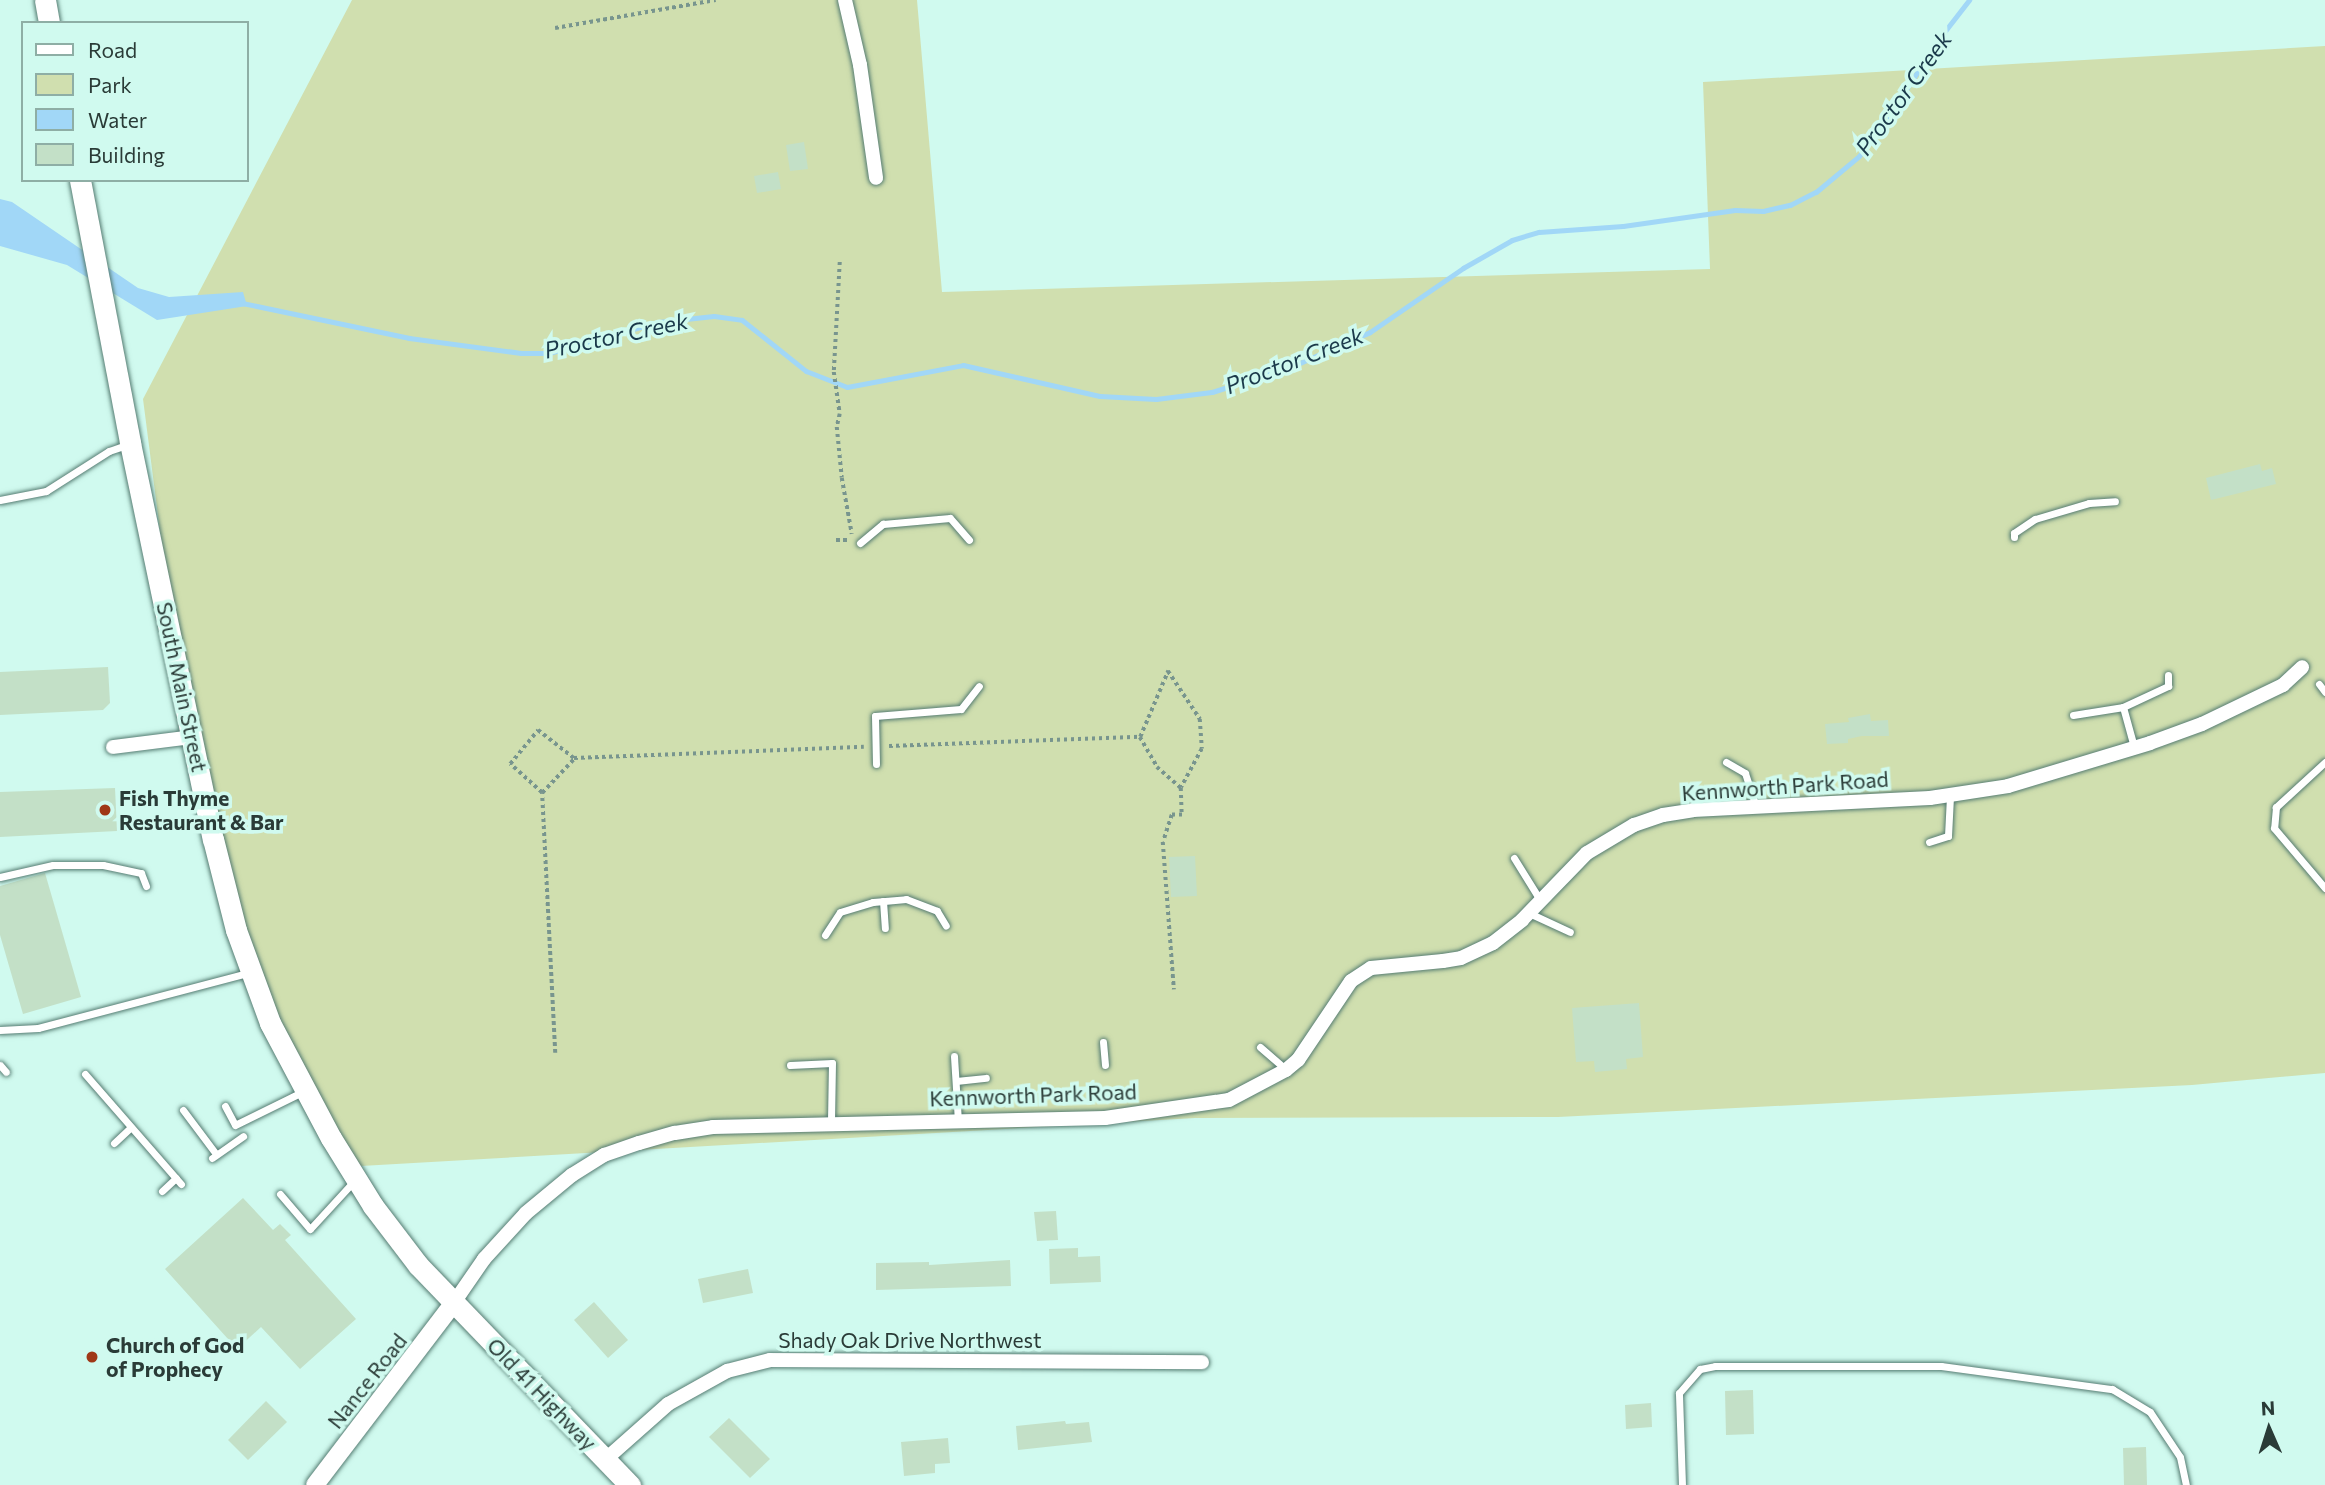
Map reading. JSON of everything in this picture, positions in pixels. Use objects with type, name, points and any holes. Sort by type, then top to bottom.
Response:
[{"type":"main road","points":[[45,0],[49,21]]},
{"type":"main road","name":"South Main Street","points":[[80,182],[130,443],[213,839],[236,930],[270,1023],[305,1091],[356,1179],[418,1265],[453,1304]]},
{"type":"main road","name":"Old 41 Highway","points":[[453,1304],[630,1485]]},
{"type":"street","points":[[845,0],[860,65],[876,178]]},
{"type":"street","name":"Kennworth Park Road","points":[[453,1304],[484,1259],[527,1213],[572,1175],[604,1155],[676,1133],[713,1128],[1105,1118],[1229,1100],[1286,1070],[1310,1045],[1351,981],[1371,968],[1461,958],[1493,943],[1528,913],[1587,853],[1634,825],[1693,810],[1950,796],[2008,786],[2134,748],[2244,706],[2283,685],[2302,667]]},
{"type":"street","points":[[113,747],[192,737]]},
{"type":"street","name":"Nance Road","points":[[314,1485],[453,1304]]},
{"type":"street","name":"Shady Oak Drive Northwest","points":[[606,1459],[668,1404],[727,1371],[770,1360],[1202,1362]]},
{"type":"lane","points":[[0,500],[46,491],[109,451],[130,443]]},
{"type":"lane","points":[[2014,537],[2014,533],[2035,519],[2089,503],[2115,501]]},
{"type":"lane","points":[[860,544],[883,524],[950,518],[969,540]]},
{"type":"lane","points":[[2073,715],[2123,707],[2168,687],[2168,675]]},
{"type":"lane","points":[[2319,684],[2325,692]]},
{"type":"lane","points":[[877,764],[875,716],[961,709],[979,686]]},
{"type":"lane","points":[[2123,707],[2134,748]]},
{"type":"lane","points":[[1726,762],[1745,773],[1756,807]]},
{"type":"lane","points":[[2325,762],[2276,807],[2274,828],[2325,888]]},
{"type":"lane","points":[[1929,842],[1948,836],[1950,796]]},
{"type":"lane","points":[[1514,858],[1540,900]]},
{"type":"lane","points":[[0,877],[53,865],[103,865],[141,873],[146,886]]},
{"type":"lane","points":[[825,935],[840,912],[883,901],[906,899],[937,911],[946,926]]},
{"type":"lane","points":[[883,901],[885,928]]},
{"type":"lane","points":[[1528,913],[1570,932]]},
{"type":"lane","points":[[0,1030],[38,1028],[251,972]]},
{"type":"lane","points":[[1103,1042],[1105,1065]]},
{"type":"lane","points":[[1260,1047],[1286,1070]]},
{"type":"lane","points":[[954,1056],[958,1121]]},
{"type":"lane","points":[[790,1065],[832,1063],[831,1123]]},
{"type":"lane","points":[[0,1065],[6,1072]]},
{"type":"lane","points":[[85,1074],[179,1181],[162,1191]]},
{"type":"lane","points":[[956,1081],[986,1078]]},
{"type":"lane","points":[[225,1106],[235,1125],[305,1091]]},
{"type":"lane","points":[[183,1110],[214,1156],[243,1136]]},
{"type":"lane","points":[[114,1143],[131,1127]]},
{"type":"lane","points":[[279,1194],[310,1229],[356,1179]]},
{"type":"lane","points":[[1682,1485],[1679,1393],[1700,1369],[1927,1366],[2112,1388],[2150,1412],[2179,1457],[2186,1485]]},
{"type":"path","points":[[555,28],[716,0]]},
{"type":"path","points":[[836,540],[853,540],[837,427],[840,414],[834,372],[840,261]]},
{"type":"path","points":[[1140,737],[1168,671],[1200,719],[1202,749],[1181,788],[1182,815],[1172,815],[1163,842],[1174,990]]},
{"type":"path","points":[[555,1053],[542,793],[510,764],[538,730],[574,758],[1140,737]]},
{"type":"path","points":[[1140,737],[1157,767],[1181,788]]},
{"type":"path","points":[[542,793],[574,758]]},
{"type":"green space","points":[[352,0],[917,0],[942,292],[1710,269],[1703,82],[2325,46],[2325,1073],[2192,1085],[1558,1117],[1195,1118],[361,1166],[266,1023],[180,686],[143,399]]},
{"type":"water","points":[[0,199],[12,202],[138,288],[169,297],[243,292],[247,306],[157,320],[67,265],[0,246]]},
{"type":"building","points":[[804,142],[808,169],[790,171],[786,145]]},
{"type":"building","points":[[778,172],[781,189],[757,193],[754,176]]},
{"type":"building","points":[[2260,464],[2262,471],[2272,468],[2276,484],[2211,500],[2206,478]]},
{"type":"building","points":[[108,667],[110,703],[103,710],[0,715],[0,672]]},
{"type":"building","points":[[1870,714],[1871,721],[1888,720],[1889,736],[1862,736],[1848,739],[1848,743],[1827,744],[1825,724],[1849,722],[1848,718]]},
{"type":"building","points":[[115,788],[117,831],[0,837],[0,792]]},
{"type":"building","points":[[1195,856],[1197,896],[1171,897],[1169,857]]},
{"type":"building","points":[[45,873],[81,997],[23,1014],[0,935],[0,886]]},
{"type":"building","points":[[1639,1003],[1643,1057],[1626,1059],[1627,1069],[1595,1072],[1594,1061],[1576,1062],[1572,1008]]},
{"type":"building","points":[[243,1198],[273,1230],[280,1224],[291,1235],[285,1240],[356,1319],[300,1369],[261,1327],[237,1349],[165,1269]]},
{"type":"building","points":[[1056,1211],[1058,1240],[1037,1241],[1034,1212]]},
{"type":"building","points":[[1078,1248],[1078,1257],[1100,1256],[1101,1282],[1050,1284],[1049,1249]]},
{"type":"building","points":[[1010,1260],[1011,1286],[876,1290],[876,1263],[929,1262],[929,1265]]},
{"type":"building","points":[[748,1269],[753,1293],[703,1303],[698,1279]]},
{"type":"building","points":[[594,1302],[628,1340],[608,1358],[574,1320]]},
{"type":"building","points":[[1753,1390],[1754,1434],[1726,1435],[1725,1391]]},
{"type":"building","points":[[266,1401],[287,1422],[248,1460],[228,1440]]},
{"type":"building","points":[[1651,1403],[1652,1427],[1626,1429],[1625,1405]]},
{"type":"building","points":[[729,1418],[770,1459],[750,1478],[709,1437]]},
{"type":"building","points":[[1065,1421],[1066,1424],[1089,1422],[1092,1442],[1018,1450],[1016,1426]]},
{"type":"building","points":[[948,1438],[950,1463],[935,1464],[935,1473],[904,1476],[901,1442]]},
{"type":"building","points":[[2146,1447],[2147,1485],[2124,1485],[2123,1448]]},
{"type":"waterway","name":"Proctor Creek","points":[[242,303],[409,338],[521,353],[549,353],[658,322],[714,316],[742,320],[806,371],[847,387],[963,365],[1100,396],[1156,399],[1212,392],[1293,366],[1370,332],[1463,268],[1512,240],[1539,232],[1623,226],[1735,210],[1763,211],[1790,205],[1816,192],[1859,156],[1877,134],[1938,40],[1969,0]]},
{"type":"place","name":"Fish Thyme Restaurant & Bar","points":[[105,810]]},
{"type":"place","name":"Church of God of Prophecy","points":[[92,1357]]}]
